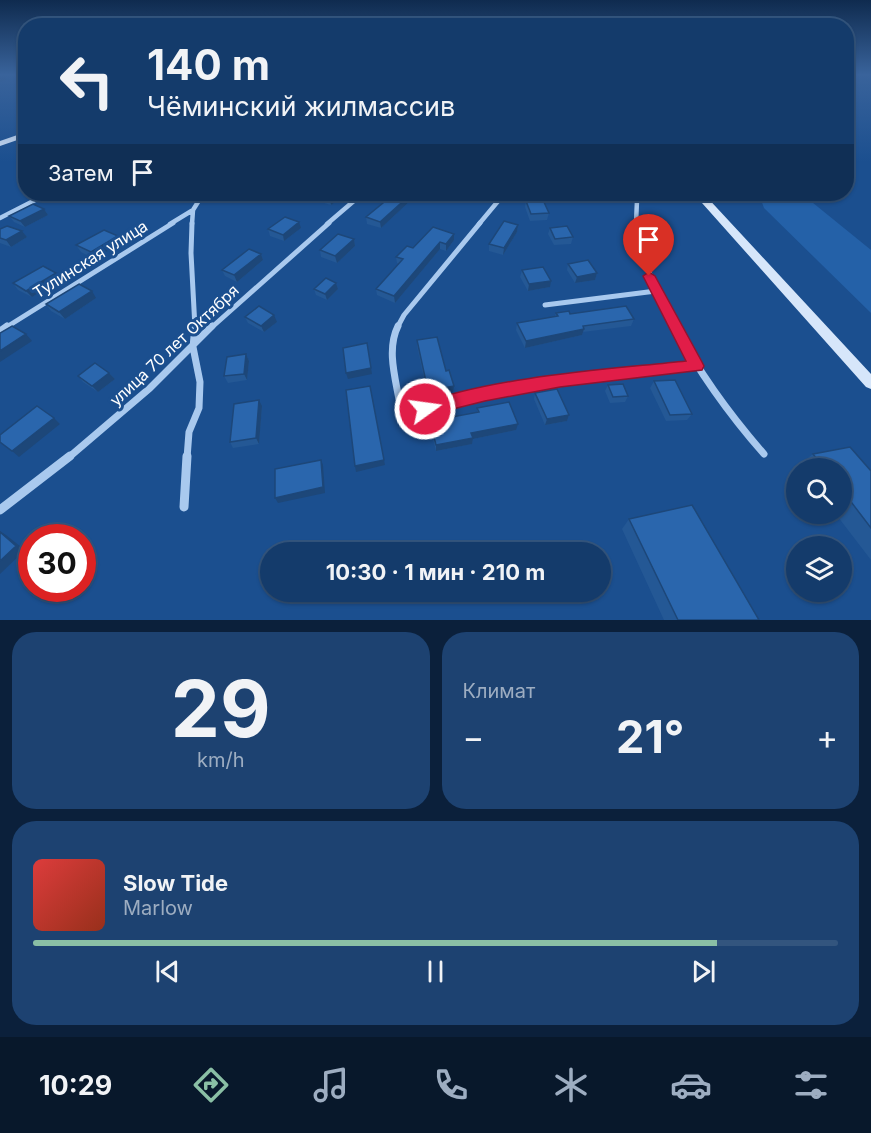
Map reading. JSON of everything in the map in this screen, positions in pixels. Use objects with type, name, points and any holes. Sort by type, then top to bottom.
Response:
[{"type":"main road","points":[[0,144],[18,137]]},
{"type":"main road","points":[[705,201],[871,383]]},
{"type":"street","points":[[0,218],[33,201]]},
{"type":"street","points":[[184,507],[189,432],[199,408],[200,382],[193,347],[196,316],[191,253],[193,210],[199,201]]},
{"type":"street","name":"улица 70 лет Октября","points":[[0,510],[87,442],[150,388],[232,308],[354,201]]},
{"type":"street","points":[[498,201],[404,315],[393,336],[392,354],[400,405],[410,412],[485,394],[560,381],[696,366]]},
{"type":"street","points":[[637,201],[636,230],[639,251],[656,291],[696,366],[726,410],[764,454]]},
{"type":"street","name":"Тулинская улица","points":[[0,331],[193,210]]},
{"type":"street","points":[[544,305],[656,291]]},
{"type":"shaded area","points":[[762,201],[811,201],[871,250],[871,313],[764,208]]},
{"type":"building","points":[[385,201],[403,201],[380,222],[366,217]]},
{"type":"building","points":[[526,201],[543,201],[549,213],[531,214]]},
{"type":"building","points":[[33,204],[44,209],[20,221],[9,216]]},
{"type":"building","points":[[285,217],[299,222],[283,235],[268,229]]},
{"type":"building","points":[[504,221],[518,225],[504,248],[489,244]]},
{"type":"building","points":[[7,226],[22,231],[6,240],[0,238],[0,229]]},
{"type":"building","points":[[567,226],[573,237],[555,239],[550,228]]},
{"type":"building","points":[[433,227],[454,234],[446,244],[440,242],[394,296],[376,289],[403,259],[396,257],[407,246],[413,248]]},
{"type":"building","points":[[104,230],[118,236],[91,252],[76,245]]},
{"type":"building","points":[[338,234],[354,239],[335,256],[320,250]]},
{"type":"building","points":[[249,249],[261,254],[234,275],[222,270]]},
{"type":"building","points":[[588,260],[597,273],[577,277],[568,264]]},
{"type":"building","points":[[43,266],[56,273],[26,291],[13,283]]},
{"type":"building","points":[[543,267],[551,281],[529,284],[522,270]]},
{"type":"building","points":[[326,278],[336,283],[325,294],[314,289]]},
{"type":"building","points":[[79,284],[92,291],[59,312],[46,304]]},
{"type":"building","points":[[259,306],[274,315],[261,326],[245,317]]},
{"type":"building","points":[[626,306],[634,319],[583,326],[584,329],[526,341],[517,323],[558,316],[556,313],[569,311],[570,314]]},
{"type":"building","points":[[12,326],[26,334],[0,351],[0,333]]},
{"type":"building","points":[[437,337],[446,371],[449,370],[454,386],[428,391],[417,340]]},
{"type":"building","points":[[367,343],[371,368],[346,373],[343,348]]},
{"type":"building","points":[[246,354],[244,374],[224,376],[227,357]]},
{"type":"building","points":[[95,363],[109,373],[92,386],[78,376]]},
{"type":"building","points":[[675,380],[692,414],[670,415],[654,381]]},
{"type":"building","points":[[623,384],[628,396],[613,397],[608,385]]},
{"type":"building","points":[[370,386],[384,460],[355,466],[346,390]]},
{"type":"building","points":[[557,389],[569,415],[547,419],[535,393]]},
{"type":"building","points":[[259,400],[256,438],[230,442],[234,404]]},
{"type":"building","points":[[509,402],[518,424],[471,433],[473,438],[436,445],[430,421],[479,412],[477,408]]},
{"type":"building","points":[[37,406],[54,418],[12,451],[0,442],[0,435]]},
{"type":"building","points":[[850,447],[871,471],[871,528],[852,503],[852,458],[816,458],[813,454]]},
{"type":"building","points":[[321,460],[323,487],[275,498],[275,469]]},
{"type":"building","points":[[692,505],[759,620],[678,620],[629,519]]},
{"type":"building","points":[[0,532],[16,546],[0,561]]},
{"type":"route","points":[[425,409],[485,394],[560,381],[624,372],[696,366],[649,276]]}]
